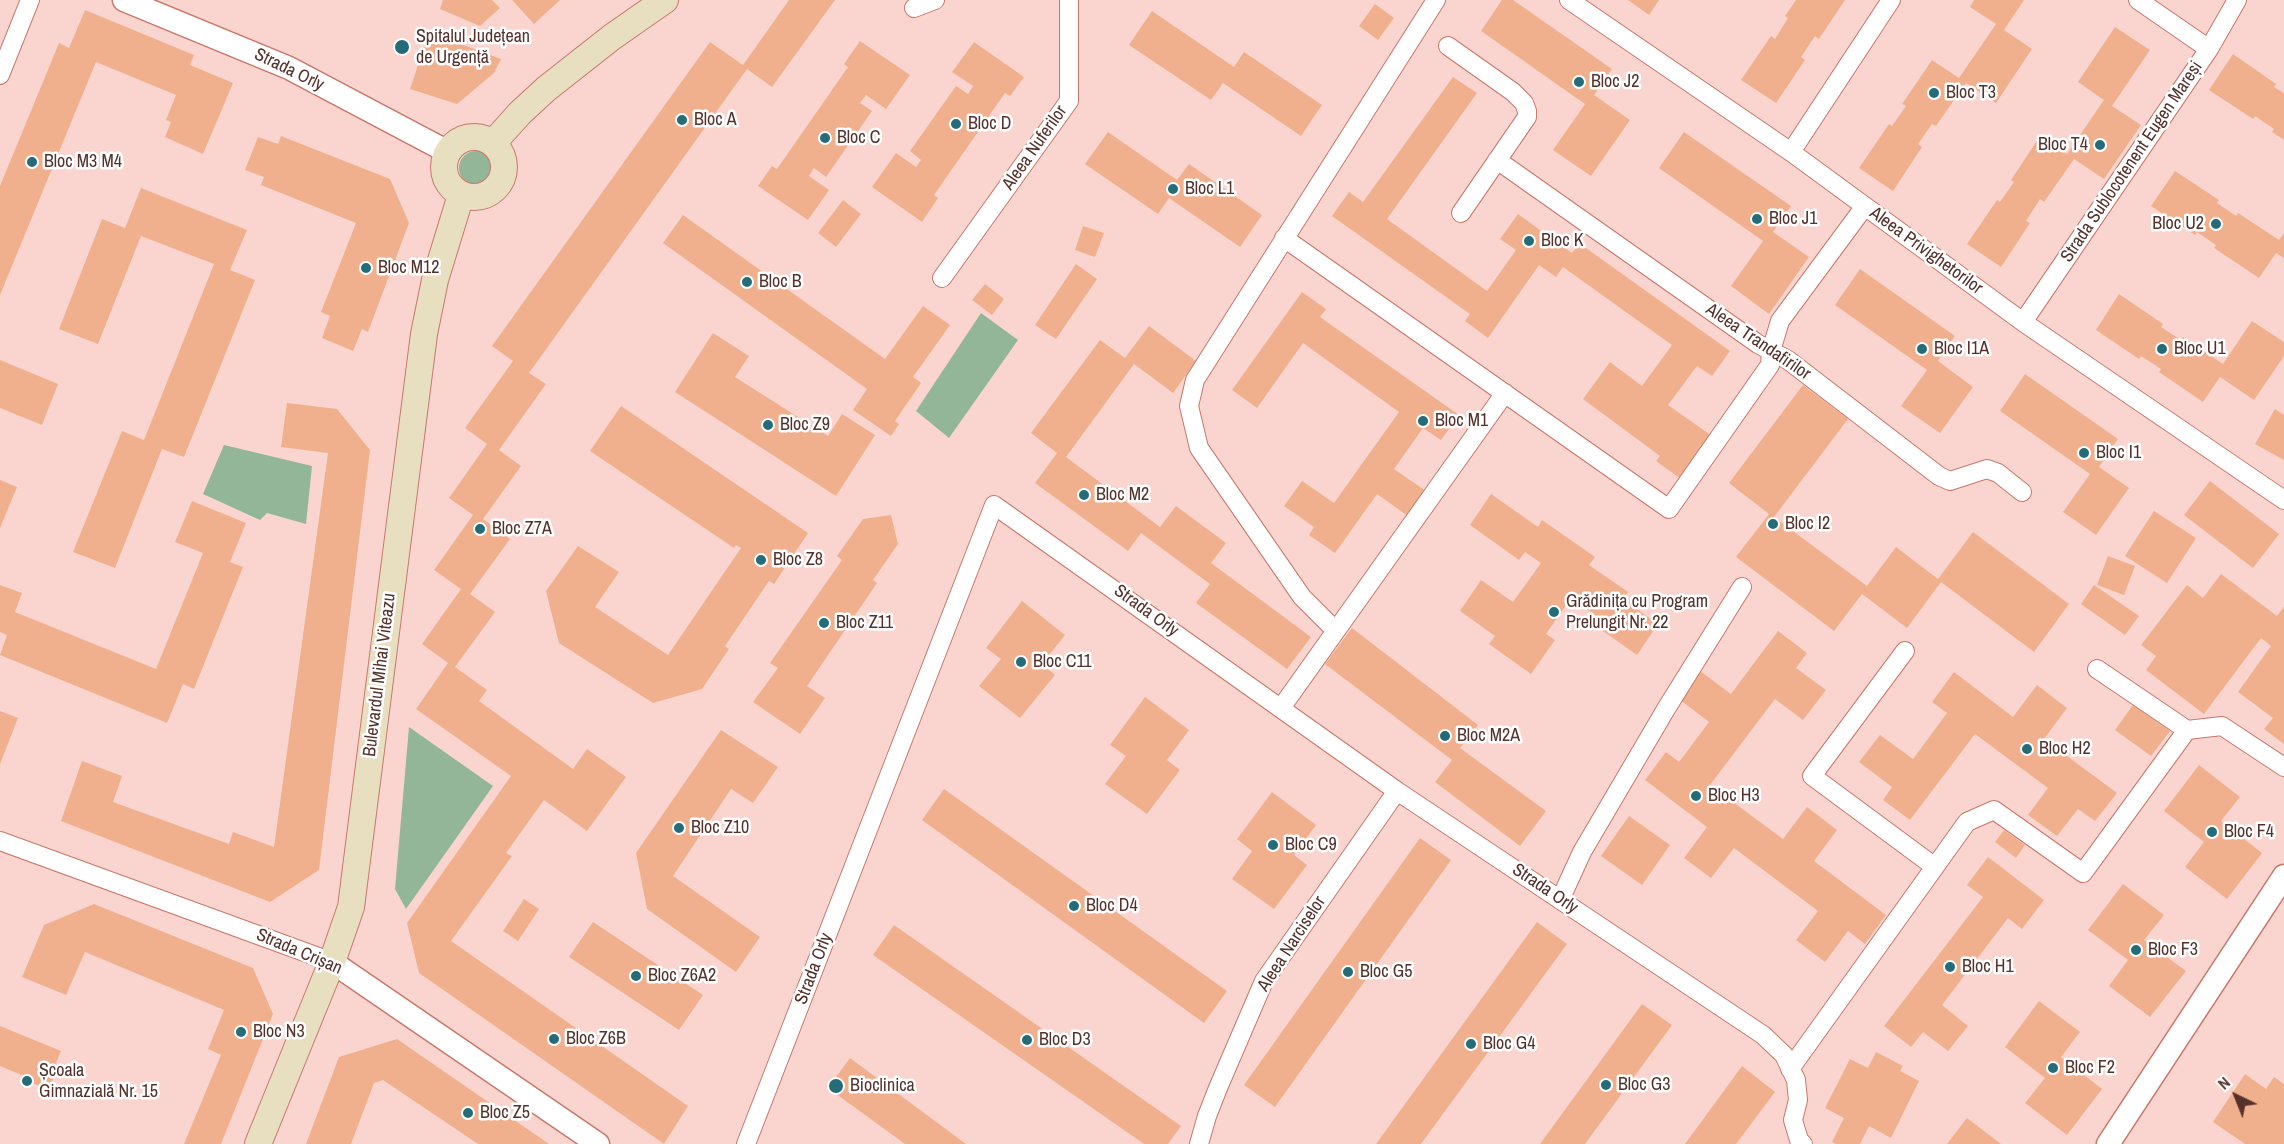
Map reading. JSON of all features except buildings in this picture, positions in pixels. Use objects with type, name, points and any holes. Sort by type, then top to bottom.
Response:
[{"type":"main road","points":[[493,143],[520,113],[555,82],[604,43],[665,0]]},
{"type":"main road","points":[[468,137],[485,138],[493,143],[501,152],[505,164],[504,176],[499,186],[482,197],[471,198],[454,190],[445,177],[444,160],[448,152],[468,137]]},
{"type":"main road","name":"Bulevardul Mihai Viteazu","points":[[258,1144],[332,962],[351,907],[424,334],[438,270],[461,195]]},
{"type":"street","points":[[0,75],[30,0]]},
{"type":"street","name":"Strada Orly","points":[[124,0],[280,64],[448,152]]},
{"type":"street","points":[[914,8],[935,0]]},
{"type":"street","name":"Aleea Nuferilor","points":[[942,278],[1069,101],[1068,0]]},
{"type":"street","points":[[1335,630],[1302,597],[1199,448],[1189,406],[1195,380],[1436,0]]},
{"type":"street","name":"Aleea Privighetorilor","points":[[1569,0],[1791,152],[2023,322],[2284,500]]},
{"type":"street","points":[[1791,152],[1891,0]]},
{"type":"street","points":[[2138,0],[2209,49]]},
{"type":"street","name":"Strada Sublocotenent Eugen Mareși","points":[[2023,322],[2209,49],[2237,0]]},
{"type":"street","points":[[1448,46],[1513,92],[1524,103],[1527,117],[1461,213]]},
{"type":"street","name":"Aleea Trandafirilor","points":[[1497,160],[1758,344],[1788,360],[1939,476],[1950,481],[1987,469],[1998,473],[2022,492]]},
{"type":"street","points":[[1284,238],[1669,509],[1770,365],[1771,351],[1780,321],[1865,206]]},
{"type":"street","points":[[1281,708],[1505,393]]},
{"type":"street","name":"Strada Orly","points":[[746,1144],[994,505],[1397,791],[1763,1035],[1784,1055],[1796,1080],[1798,1100],[1793,1120],[1799,1140],[1803,1144]]},
{"type":"street","points":[[1560,900],[1582,852],[1742,586]]},
{"type":"street","points":[[1905,651],[1812,776],[1935,867]]},
{"type":"street","points":[[2097,669],[2187,730],[2222,726],[2284,767]]},
{"type":"street","points":[[1790,1069],[1967,822],[1994,810],[2083,873],[2187,730]]},
{"type":"street","name":"Aleea Narciselor","points":[[1199,1144],[1218,1088],[1264,981],[1397,791]]},
{"type":"street","name":"Strada Crișan","points":[[0,841],[332,962],[598,1144]]},
{"type":"street","points":[[2108,1144],[2284,876]]},
{"type":"green space","points":[[476,151],[488,156],[493,168],[488,180],[476,185],[464,180],[459,168],[464,156]]},
{"type":"green space","points":[[981,313],[1018,340],[949,438],[916,411]]},
{"type":"green space","points":[[224,445],[312,466],[306,524],[267,513],[260,520],[203,494]]},
{"type":"green space","points":[[409,727],[493,786],[406,909],[395,889]]},
{"type":"place","name":"Spitalul Județean de Urgență","points":[[402,47]]},
{"type":"place","name":"Bloc J2","points":[[1579,82]]},
{"type":"place","name":"Bloc T3","points":[[1934,93]]},
{"type":"place","name":"Bloc A","points":[[682,120]]},
{"type":"place","name":"Bloc D","points":[[956,124]]},
{"type":"place","name":"Bloc C","points":[[825,138]]},
{"type":"place","name":"Bloc T4","points":[[2100,145]]},
{"type":"place","name":"Bloc M3 M4","points":[[32,162]]},
{"type":"place","name":"Bloc L1","points":[[1173,189]]},
{"type":"place","name":"Bloc J1","points":[[1757,219]]},
{"type":"place","name":"Bloc U2","points":[[2216,224]]},
{"type":"place","name":"Bloc K","points":[[1529,241]]},
{"type":"place","name":"Bloc M12","points":[[366,268]]},
{"type":"place","name":"Bloc B","points":[[747,282]]},
{"type":"place","name":"Bloc I1A","points":[[1922,349]]},
{"type":"place","name":"Bloc U1","points":[[2162,349]]},
{"type":"place","name":"Bloc M1","points":[[1423,421]]},
{"type":"place","name":"Bloc Z9","points":[[768,425]]},
{"type":"place","name":"Bloc I1","points":[[2084,453]]},
{"type":"place","name":"Bloc M2","points":[[1084,495]]},
{"type":"place","name":"Bloc I2","points":[[1773,524]]},
{"type":"place","name":"Bloc Z7A","points":[[480,529]]},
{"type":"place","name":"Bloc Z8","points":[[761,560]]},
{"type":"place","name":"Grădinița cu Program Prelungit Nr. 22","points":[[1554,612]]},
{"type":"place","name":"Bloc Z11","points":[[824,623]]},
{"type":"place","name":"Bloc C11","points":[[1021,662]]},
{"type":"place","name":"Bloc M2A","points":[[1445,736]]},
{"type":"place","name":"Bloc H2","points":[[2027,749]]},
{"type":"place","name":"Bloc H3","points":[[1696,796]]},
{"type":"place","name":"Bloc Z10","points":[[679,828]]},
{"type":"place","name":"Bloc F4","points":[[2212,832]]},
{"type":"place","name":"Bloc C9","points":[[1273,845]]},
{"type":"place","name":"Bloc D4","points":[[1074,906]]},
{"type":"place","name":"Bloc F3","points":[[2136,950]]},
{"type":"place","name":"Bloc H1","points":[[1950,967]]},
{"type":"place","name":"Bloc G5","points":[[1348,972]]},
{"type":"place","name":"Bloc Z6A2","points":[[636,976]]},
{"type":"place","name":"Bloc N3","points":[[241,1032]]},
{"type":"place","name":"Bloc Z6B","points":[[554,1039]]},
{"type":"place","name":"Bloc D3","points":[[1027,1040]]},
{"type":"place","name":"Bloc G4","points":[[1471,1044]]},
{"type":"place","name":"Bloc F2","points":[[2053,1068]]},
{"type":"place","name":"Școala Gimnazială Nr. 15","points":[[27,1081]]},
{"type":"place","name":"Bloc G3","points":[[1606,1085]]},
{"type":"place","name":"Bioclinica","points":[[836,1086]]},
{"type":"place","name":"Bloc Z5","points":[[468,1113]]}]
